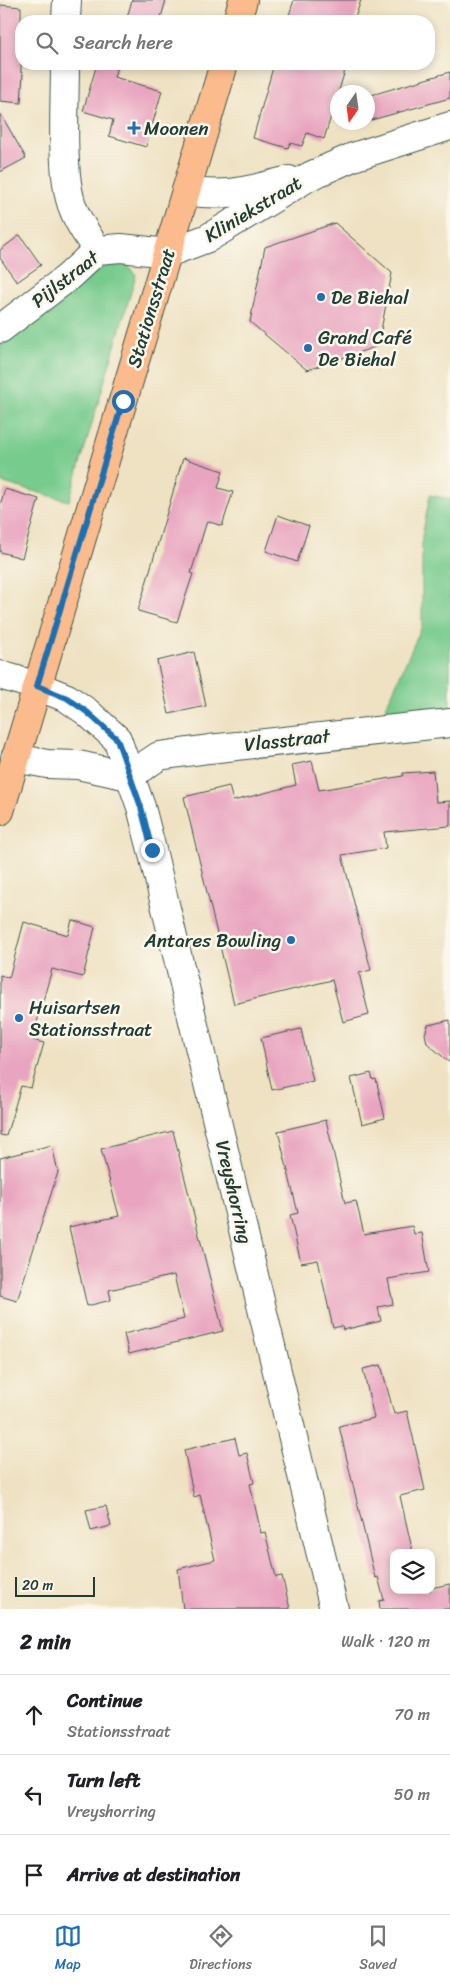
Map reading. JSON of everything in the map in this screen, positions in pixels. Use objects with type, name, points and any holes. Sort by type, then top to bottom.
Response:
[{"type":"main road","points":[[239,15],[243,0]]},
{"type":"main road","name":"Stationsstraat","points":[[0,811],[222,70]]},
{"type":"street","points":[[66,15],[67,0]]},
{"type":"street","points":[[65,70],[66,163],[70,197],[80,224],[97,250]]},
{"type":"street","name":"Kliniekstraat","points":[[168,253],[208,238],[310,176],[353,157],[450,126]]},
{"type":"street","name":"Kliniekstraat","points":[[186,191],[210,195],[232,194],[310,176]]},
{"type":"street","name":"Pijlstraat","points":[[0,329],[67,278],[97,250],[122,248],[168,253]]},
{"type":"street","points":[[0,675],[37,686]]},
{"type":"street","name":"Vreyshorring","points":[[37,686],[67,698],[87,712],[117,739],[141,807],[334,1609]]},
{"type":"street","name":"Vlasstraat","points":[[129,776],[159,756],[450,723]]},
{"type":"street","points":[[15,758],[47,764],[78,765],[129,776]]},
{"type":"green space","points":[[122,261],[136,275],[69,501],[0,482],[0,346],[101,268],[110,262]]},
{"type":"green space","points":[[430,495],[450,499],[450,707],[382,716],[422,626],[422,536]]},
{"type":"building","points":[[132,0],[166,0],[162,15],[128,15]]},
{"type":"building","points":[[294,0],[361,0],[356,15],[289,15]]},
{"type":"building","points":[[0,5],[21,7],[21,15],[15,15],[15,70],[21,70],[21,73],[23,73],[21,103],[0,101]]},
{"type":"building","points":[[95,70],[116,70],[114,77],[162,91],[146,147],[109,136],[113,120],[83,111]]},
{"type":"building","points":[[272,70],[345,70],[341,85],[330,85],[330,119],[324,139],[307,133],[302,146],[290,143],[288,148],[253,138]]},
{"type":"building","points":[[450,72],[450,98],[375,119],[375,94]]},
{"type":"building","points":[[0,113],[26,158],[0,172]]},
{"type":"building","name":"De Biehal","points":[[335,223],[392,273],[378,346],[307,370],[250,322],[265,247]]},
{"type":"building","points":[[20,235],[41,265],[17,282],[0,258],[0,250]]},
{"type":"building","points":[[183,458],[223,471],[218,488],[233,492],[222,526],[207,521],[191,573],[193,574],[177,622],[138,611]]},
{"type":"building","points":[[5,489],[39,499],[22,558],[0,552],[0,505]]},
{"type":"building","points":[[278,515],[309,526],[297,562],[266,551]]},
{"type":"building","points":[[194,652],[206,706],[169,714],[157,661]]},
{"type":"building","name":"Antares Bowling","points":[[312,761],[319,790],[403,776],[403,773],[433,771],[436,802],[450,801],[450,826],[384,832],[386,848],[342,855],[371,970],[359,973],[369,1015],[343,1022],[332,980],[234,1004],[184,797],[229,786],[233,801],[296,785],[292,765]]},
{"type":"building","points":[[72,920],[95,927],[83,977],[52,969],[32,1040],[44,1043],[31,1088],[21,1086],[6,1136],[0,1135],[0,975],[9,978],[24,922],[68,935]]},
{"type":"building","points":[[450,1020],[450,1063],[427,1043],[425,1034],[428,1025]]},
{"type":"building","points":[[301,1029],[313,1081],[272,1090],[261,1038]]},
{"type":"building","points":[[371,1073],[373,1080],[376,1079],[385,1118],[362,1124],[351,1078]]},
{"type":"building","points":[[326,1120],[345,1203],[356,1201],[364,1234],[412,1226],[414,1234],[422,1233],[429,1272],[388,1279],[393,1304],[378,1307],[381,1321],[343,1330],[342,1326],[333,1328],[318,1260],[301,1263],[290,1215],[298,1213],[278,1131]]},
{"type":"building","points":[[173,1131],[223,1331],[129,1354],[124,1334],[184,1319],[174,1275],[109,1290],[111,1300],[87,1306],[69,1227],[119,1216],[101,1149]]},
{"type":"building","points":[[52,1145],[58,1172],[17,1301],[0,1296],[0,1158]]},
{"type":"building","points":[[381,1365],[394,1414],[407,1411],[425,1490],[400,1496],[412,1549],[390,1549],[390,1594],[435,1594],[435,1587],[450,1584],[450,1609],[380,1609],[379,1601],[384,1600],[378,1577],[375,1578],[339,1426],[374,1418],[363,1369]]},
{"type":"building","points":[[235,1438],[239,1455],[247,1453],[254,1483],[250,1484],[261,1533],[265,1532],[276,1577],[282,1576],[290,1609],[183,1609],[178,1569],[215,1560],[200,1495],[194,1497],[184,1450]]},
{"type":"building","points":[[106,1506],[111,1526],[91,1531],[86,1510]]},
{"type":"place","name":"Moonen","points":[[134,128]]},
{"type":"place","name":"De Biehal","points":[[321,297]]},
{"type":"place","name":"Grand Café De Biehal","points":[[308,348]]},
{"type":"place","name":"Antares Bowling","points":[[291,940]]},
{"type":"place","name":"Huisartsen Stationsstraat","points":[[19,1018]]},
{"type":"route","points":[[123,401],[37,686],[67,698],[87,712],[117,739],[141,807],[152,850]]}]
